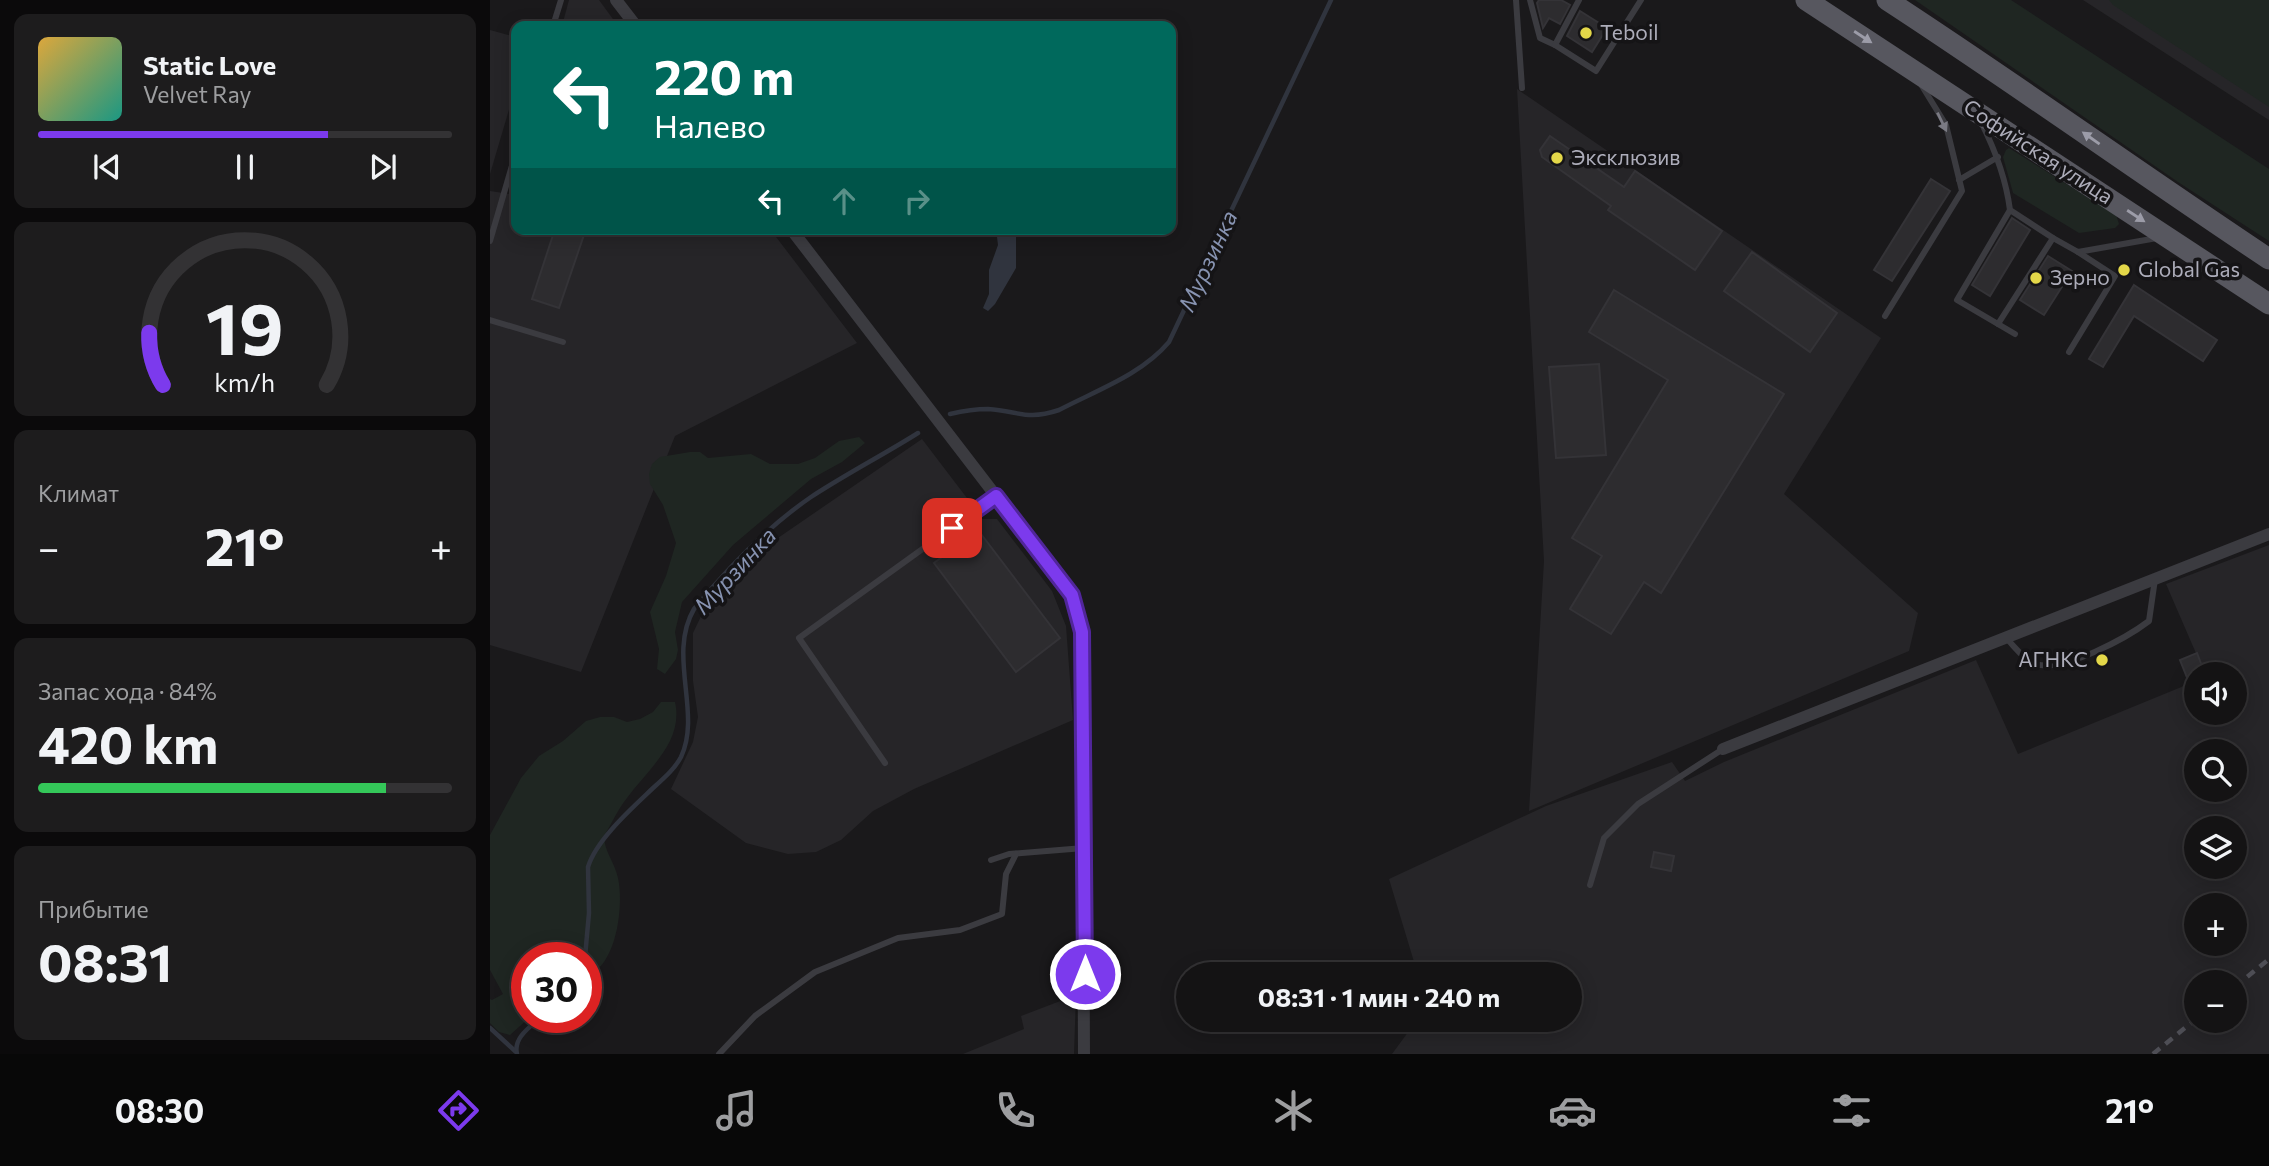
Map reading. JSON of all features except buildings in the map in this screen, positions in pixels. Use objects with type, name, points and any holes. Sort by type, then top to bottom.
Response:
[{"type":"main road","name":"Софийская улица","points":[[1806,0],[2269,304]]},
{"type":"main road","name":"Софийская улица","points":[[1887,0],[1990,67],[2152,182],[2269,258]]},
{"type":"street","points":[[616,0],[632,21]]},
{"type":"street","points":[[796,235],[1072,595],[1082,632],[1084,1054]]},
{"type":"street","points":[[1723,750],[2269,534]]},
{"type":"lane","points":[[555,21],[561,0]]},
{"type":"lane","points":[[1516,0],[1522,88]]},
{"type":"lane","points":[[1530,0],[1540,38],[1596,71],[1641,0]]},
{"type":"lane","points":[[1555,45],[1579,0]]},
{"type":"lane","points":[[1885,316],[1962,191],[1946,125],[1912,69]]},
{"type":"lane","points":[[1977,112],[1998,157],[2007,184],[2010,210],[1957,300],[2015,334]]},
{"type":"lane","points":[[1959,180],[1998,157]]},
{"type":"lane","points":[[490,241],[511,183]]},
{"type":"lane","points":[[2010,210],[2115,276],[2069,352]]},
{"type":"lane","points":[[2078,252],[2166,236]]},
{"type":"lane","points":[[1998,324],[2053,238]]},
{"type":"lane","points":[[490,320],[563,342]]},
{"type":"lane","points":[[885,762],[799,638],[996,496]]},
{"type":"lane","points":[[2006,638],[2023,656],[2038,665],[2064,663],[2096,652],[2133,633],[2149,621],[2155,579]]},
{"type":"lane","points":[[1590,885],[1604,838],[1629,812],[1723,750]]},
{"type":"lane","points":[[991,860],[1016,854],[1084,848]]},
{"type":"lane","points":[[719,1054],[755,1016],[815,972],[898,938],[960,930],[1002,914],[1006,874],[1016,854]]},
{"type":"shaded area","points":[[569,0],[599,0],[614,21],[563,21]]},
{"type":"shaded area","points":[[1915,0],[2011,0],[2269,169],[2269,241],[2178,182]]},
{"type":"shaded area","points":[[2083,0],[2269,0],[2269,120]]},
{"type":"shaded area","points":[[2109,0],[2269,0],[2269,107],[2113,5]]},
{"type":"shaded area","points":[[490,30],[511,36],[511,103],[490,174]]},
{"type":"shaded area","points":[[1517,89],[1881,338],[1784,494],[1918,613],[1909,651],[1529,811],[1544,561]]},
{"type":"shaded area","points":[[2009,148],[2116,215],[2119,224],[2115,228],[2079,233],[2013,193],[2003,157]]},
{"type":"shaded area","points":[[490,191],[511,194],[511,235],[775,235],[857,343],[675,436],[581,672],[490,645]]},
{"type":"shaded area","points":[[997,235],[1016,235],[1016,268],[988,311],[983,308],[989,294],[989,270],[998,245]]},
{"type":"shaded area","points":[[859,437],[865,443],[842,462],[811,479],[733,545],[682,602],[675,632],[678,650],[676,659],[665,674],[657,669],[659,649],[650,612],[666,576],[676,543],[663,505],[650,484],[652,464],[660,457],[700,452],[708,458],[751,454],[770,464],[798,464],[815,458],[839,441]]},
{"type":"shaded area","points":[[922,439],[970,502],[965,506],[975,519],[997,519],[1052,591],[1066,626],[1073,720],[914,789],[873,811],[841,840],[816,852],[788,854],[746,843],[671,789],[693,742],[698,717],[693,681],[693,633],[705,608],[775,540]]},
{"type":"shaded area","points":[[2269,545],[2269,1054],[1392,1054],[1408,1032],[1582,1032],[1582,962],[1414,962],[1389,879],[1546,806],[1672,762],[1685,781],[1724,762],[1976,660],[2018,754],[2184,686],[2184,725],[2247,725],[2247,662],[2200,662],[2166,584]]},
{"type":"shaded area","points":[[661,702],[675,702],[674,730],[662,754],[624,802],[604,836],[620,890],[616,934],[605,961],[602,964],[602,942],[511,942],[512,1033],[510,1035],[499,1032],[490,1023],[490,999],[503,994],[490,970],[490,835],[521,778],[539,756],[563,741],[586,721],[614,717],[627,722],[653,712]]},
{"type":"shaded area","points":[[1076,995],[1074,1054],[963,1054],[1024,1029],[1021,1016]]},
{"type":"waterway","name":"Мурзинка","points":[[950,414],[988,409],[1038,415],[1059,410],[1132,373],[1158,354],[1169,342],[1331,0]]},
{"type":"waterway","name":"Мурзинка","points":[[586,942],[588,867],[592,857],[615,825],[668,774],[681,757],[688,722],[684,645],[694,609],[720,578],[779,521],[824,489],[918,433]]},
{"type":"waterway","points":[[490,1028],[515,1051]]},
{"type":"waterway","name":"Мурзинка","points":[[517,1054],[516,1048],[524,1033]]},
{"type":"railway","points":[[2247,977],[2269,959]]},
{"type":"railway","points":[[2153,1054],[2184,1029]]},
{"type":"place","name":"Teboil","points":[[1586,33]]},
{"type":"place","name":"Эксклюзив","points":[[1557,158]]},
{"type":"place","name":"Global Gas","points":[[2124,270]]},
{"type":"place","name":"Зерно","points":[[2036,278]]},
{"type":"place","name":"АГНКС","points":[[2102,660]]},
{"type":"route","points":[[952,528],[996,496],[1072,595],[1082,632],[1085,974]]}]
